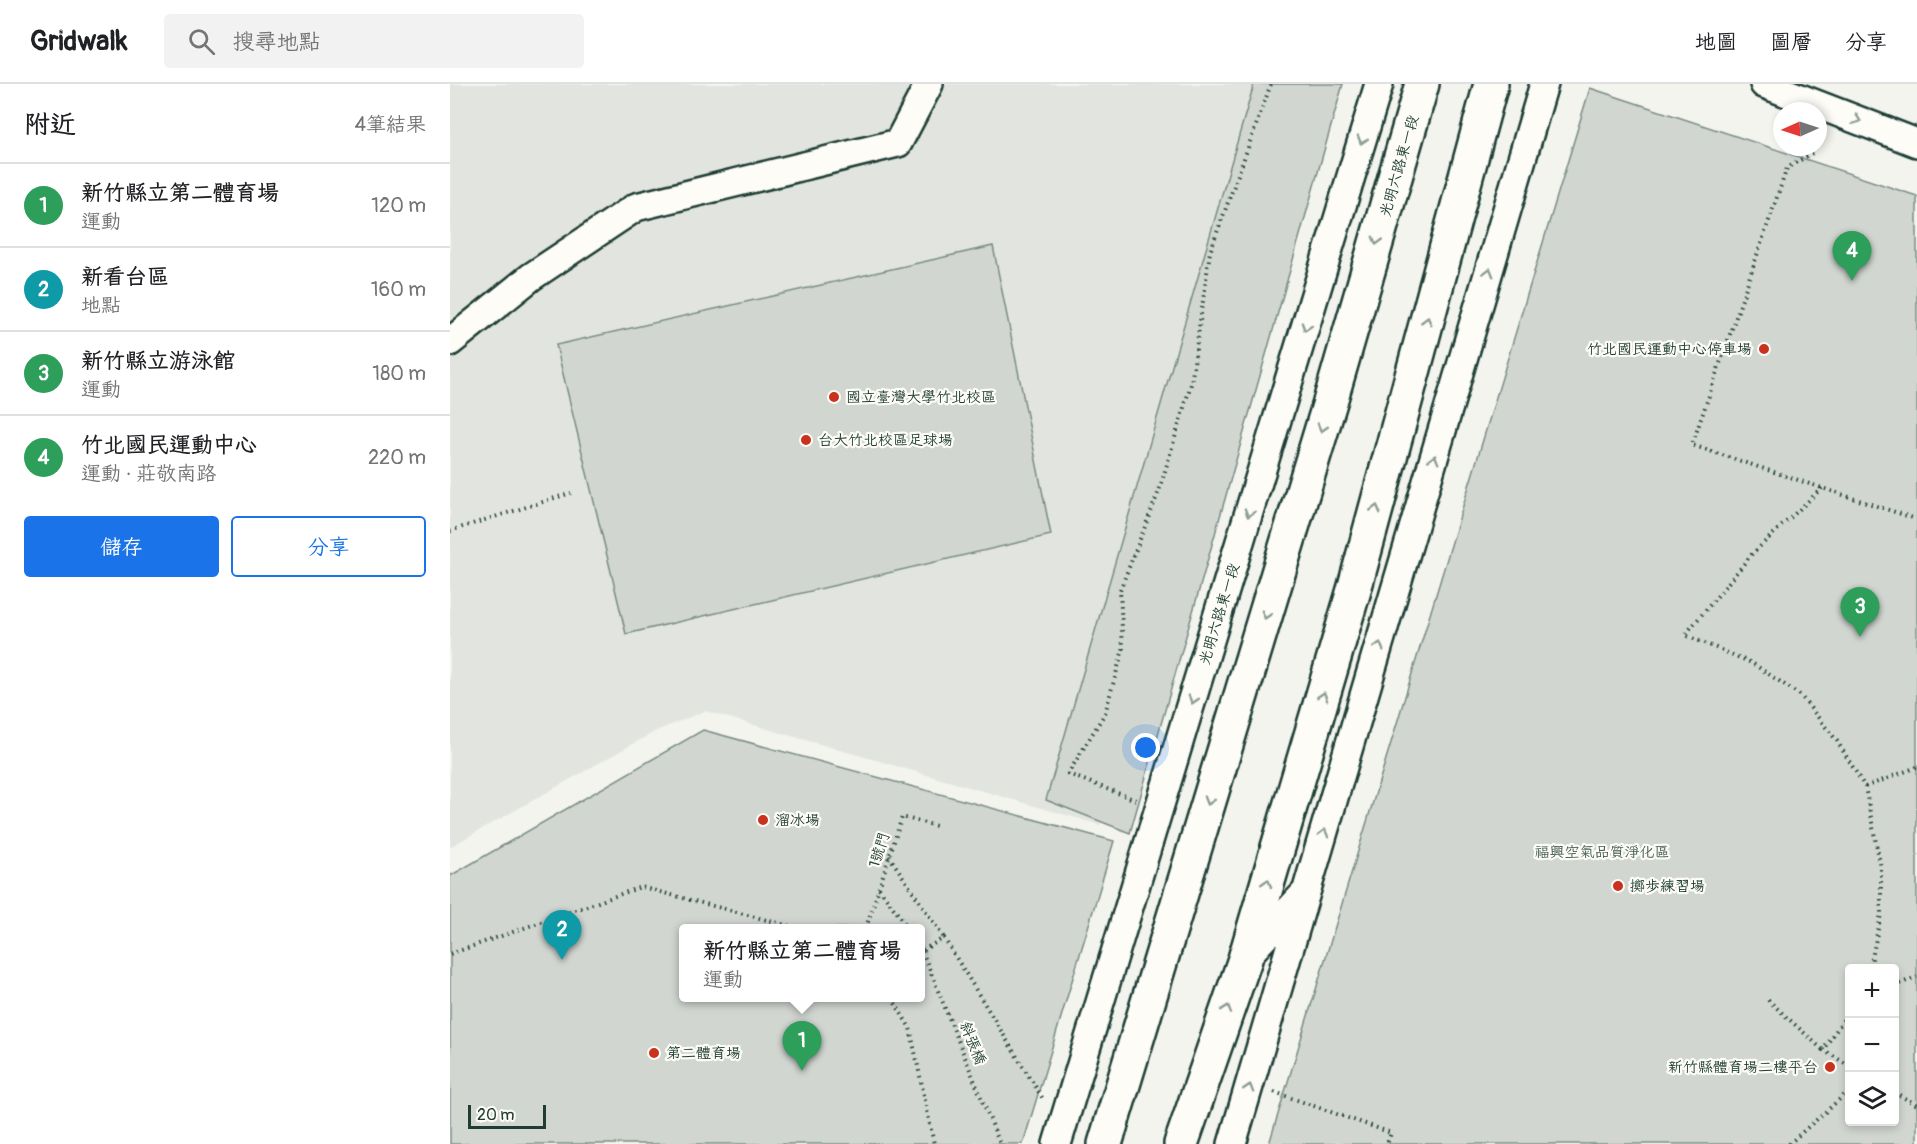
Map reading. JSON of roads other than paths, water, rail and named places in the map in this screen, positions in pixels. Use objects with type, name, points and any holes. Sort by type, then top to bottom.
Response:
[{"type":"main road","name":"光明六路東一段","points":[[1105,1144],[1327,414],[1422,84]]},
{"type":"main road","points":[[1181,1144],[1245,959],[1354,590],[1491,84]]},
{"type":"street","points":[[450,342],[531,277],[636,207],[898,143],[929,84]]},
{"type":"street","name":"光明六路東一段","points":[[1057,1144],[1379,84]]},
{"type":"street","points":[[1232,1144],[1544,84]]},
{"type":"street","points":[[1764,84],[1917,143]]},
{"type":"street","points":[[1245,959],[1308,889]]},
{"type":"place","name":"竹北國民運動中心","points":[[1852,281]]},
{"type":"place","name":"竹北國民運動中心停車場","points":[[1764,349]]},
{"type":"place","name":"國立臺灣大學竹北校區","points":[[834,397]]},
{"type":"place","name":"台大竹北校區足球場","points":[[806,440]]},
{"type":"place","name":"新竹縣立游泳館","points":[[1860,637]]},
{"type":"place","name":"溜冰場","points":[[763,820]]},
{"type":"place","name":"擲歩練習場","points":[[1618,886]]},
{"type":"place","name":"新看台區","points":[[562,960]]},
{"type":"place","name":"第二體育場","points":[[654,1053]]},
{"type":"place","name":"新竹縣體育場二樓平台","points":[[1830,1067]]},
{"type":"place","name":"新竹縣立第二體育場","points":[[802,1071]]},
{"type":"park label","name":"福興空氣品質淨化區","points":[[1602,852]]}]
